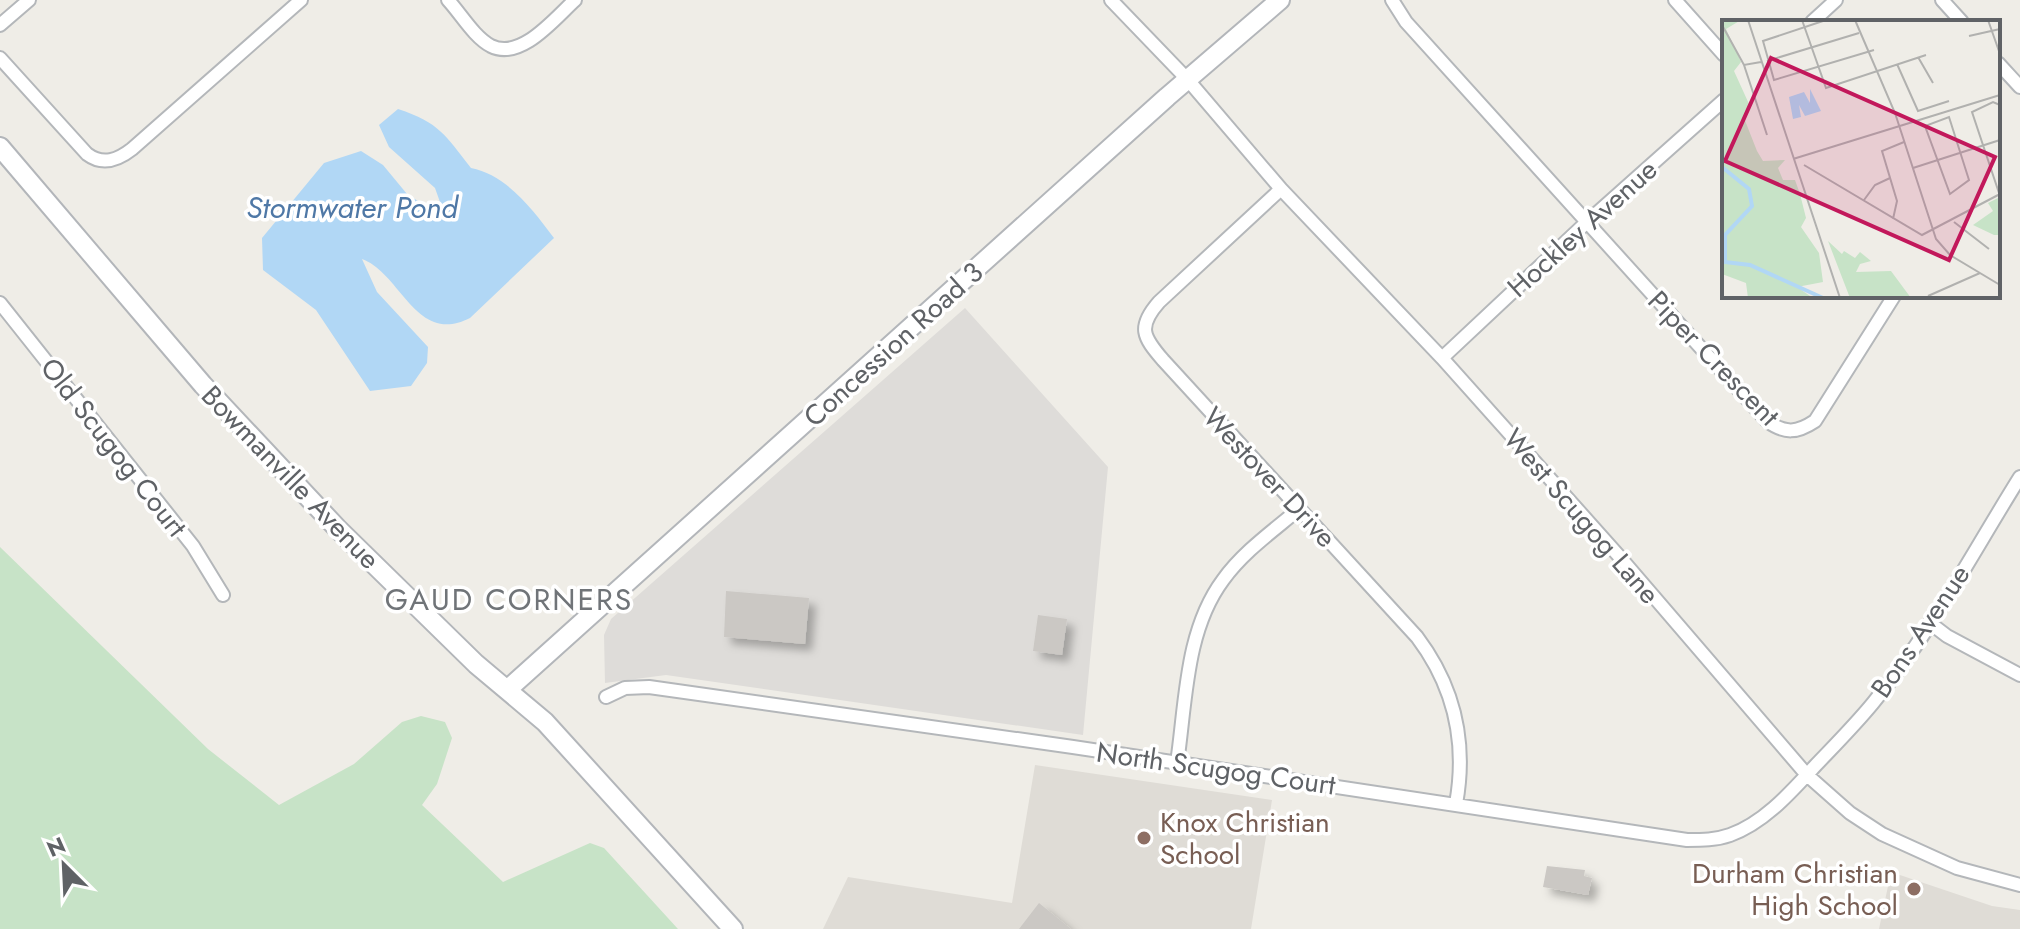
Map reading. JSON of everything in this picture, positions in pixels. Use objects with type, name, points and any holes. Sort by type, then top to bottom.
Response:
[{"type":"main road","name":"Concession Road 3","points":[[507,690],[1280,0]]},
{"type":"main road","name":"Bowmanville Avenue","points":[[0,147],[203,385],[326,517],[476,664],[545,722],[733,929]]},
{"type":"street","points":[[0,25],[29,0]]},
{"type":"street","points":[[0,58],[87,154],[93,159],[111,161],[132,149],[301,0]]},
{"type":"street","points":[[448,0],[483,40],[493,47],[504,49],[526,42],[575,0]]},
{"type":"street","name":"West Scugog Lane","points":[[1111,0],[1188,80],[1281,189],[1442,358],[1618,555],[1807,775],[1850,813],[1882,834],[1957,868],[2020,885]]},
{"type":"street","points":[[1392,0],[1406,22],[1587,222]]},
{"type":"street","points":[[1675,0],[1722,53]]},
{"type":"street","points":[[1814,20],[1836,0]]},
{"type":"street","points":[[1942,0],[1960,20]]},
{"type":"street","points":[[2000,65],[2020,87]]},
{"type":"street","name":"Hockley Avenue","points":[[1442,358],[1587,222],[1722,102]]},
{"type":"street","name":"Westover Drive","points":[[1281,189],[1159,302],[1149,313],[1145,333],[1156,353],[1417,637],[1433,659],[1452,701],[1459,735],[1460,785],[1456,804]]},
{"type":"street","name":"Piper Crescent","points":[[1587,222],[1767,421],[1787,432],[1797,431],[1815,421],[1893,298]]},
{"type":"street","name":"Old Scugog Court","points":[[0,303],[193,546],[223,595]]},
{"type":"street","name":"Bons Avenue","points":[[1807,775],[1874,702],[1930,623],[2020,477]]},
{"type":"street","points":[[1177,763],[1193,650],[1206,608],[1241,558],[1299,509]]},
{"type":"street","points":[[1930,623],[1947,636],[2020,675]]},
{"type":"street","name":"North Scugog Court","points":[[606,697],[625,688],[649,687],[1687,840],[1708,840],[1751,825],[1807,775]]},
{"type":"shaded area","points":[[965,308],[1108,467],[1083,735],[666,675],[605,683],[604,635],[611,619]]},
{"type":"shaded area","name":"Knox Christian School","points":[[1035,765],[1272,800],[1251,929],[823,929],[848,877],[1012,903]]},
{"type":"shaded area","name":"Durham Christian High School","points":[[1891,872],[1992,906],[2020,910],[2020,929],[1879,929]]},
{"type":"green space","points":[[0,547],[208,749],[279,805],[354,764],[402,722],[421,716],[445,722],[452,738],[437,784],[422,805],[503,882],[590,843],[604,848],[678,929],[0,929]]},
{"type":"water","name":"Stormwater Pond","points":[[398,109],[433,125],[471,168],[508,186],[554,238],[470,318],[451,324],[436,323],[422,315],[388,278],[362,259],[377,292],[428,347],[427,363],[411,386],[370,391],[316,310],[263,270],[262,238],[324,163],[361,151],[383,165],[407,194],[446,219],[435,188],[389,147],[379,125]]},
{"type":"building","points":[[726,591],[809,598],[805,644],[724,637]]},
{"type":"building","points":[[1038,615],[1067,619],[1062,655],[1033,651]]},
{"type":"building","points":[[1547,866],[1585,870],[1584,876],[1592,878],[1588,895],[1543,887]]},
{"type":"building","points":[[1039,903],[1071,929],[1019,929]]},
{"type":"place","name":"Knox Christian School","points":[[1144,838]]},
{"type":"place","name":"Durham Christian High School","points":[[1914,889]]},
{"type":"district","name":"GAUD CORNERS","points":[[509,600]]}]
